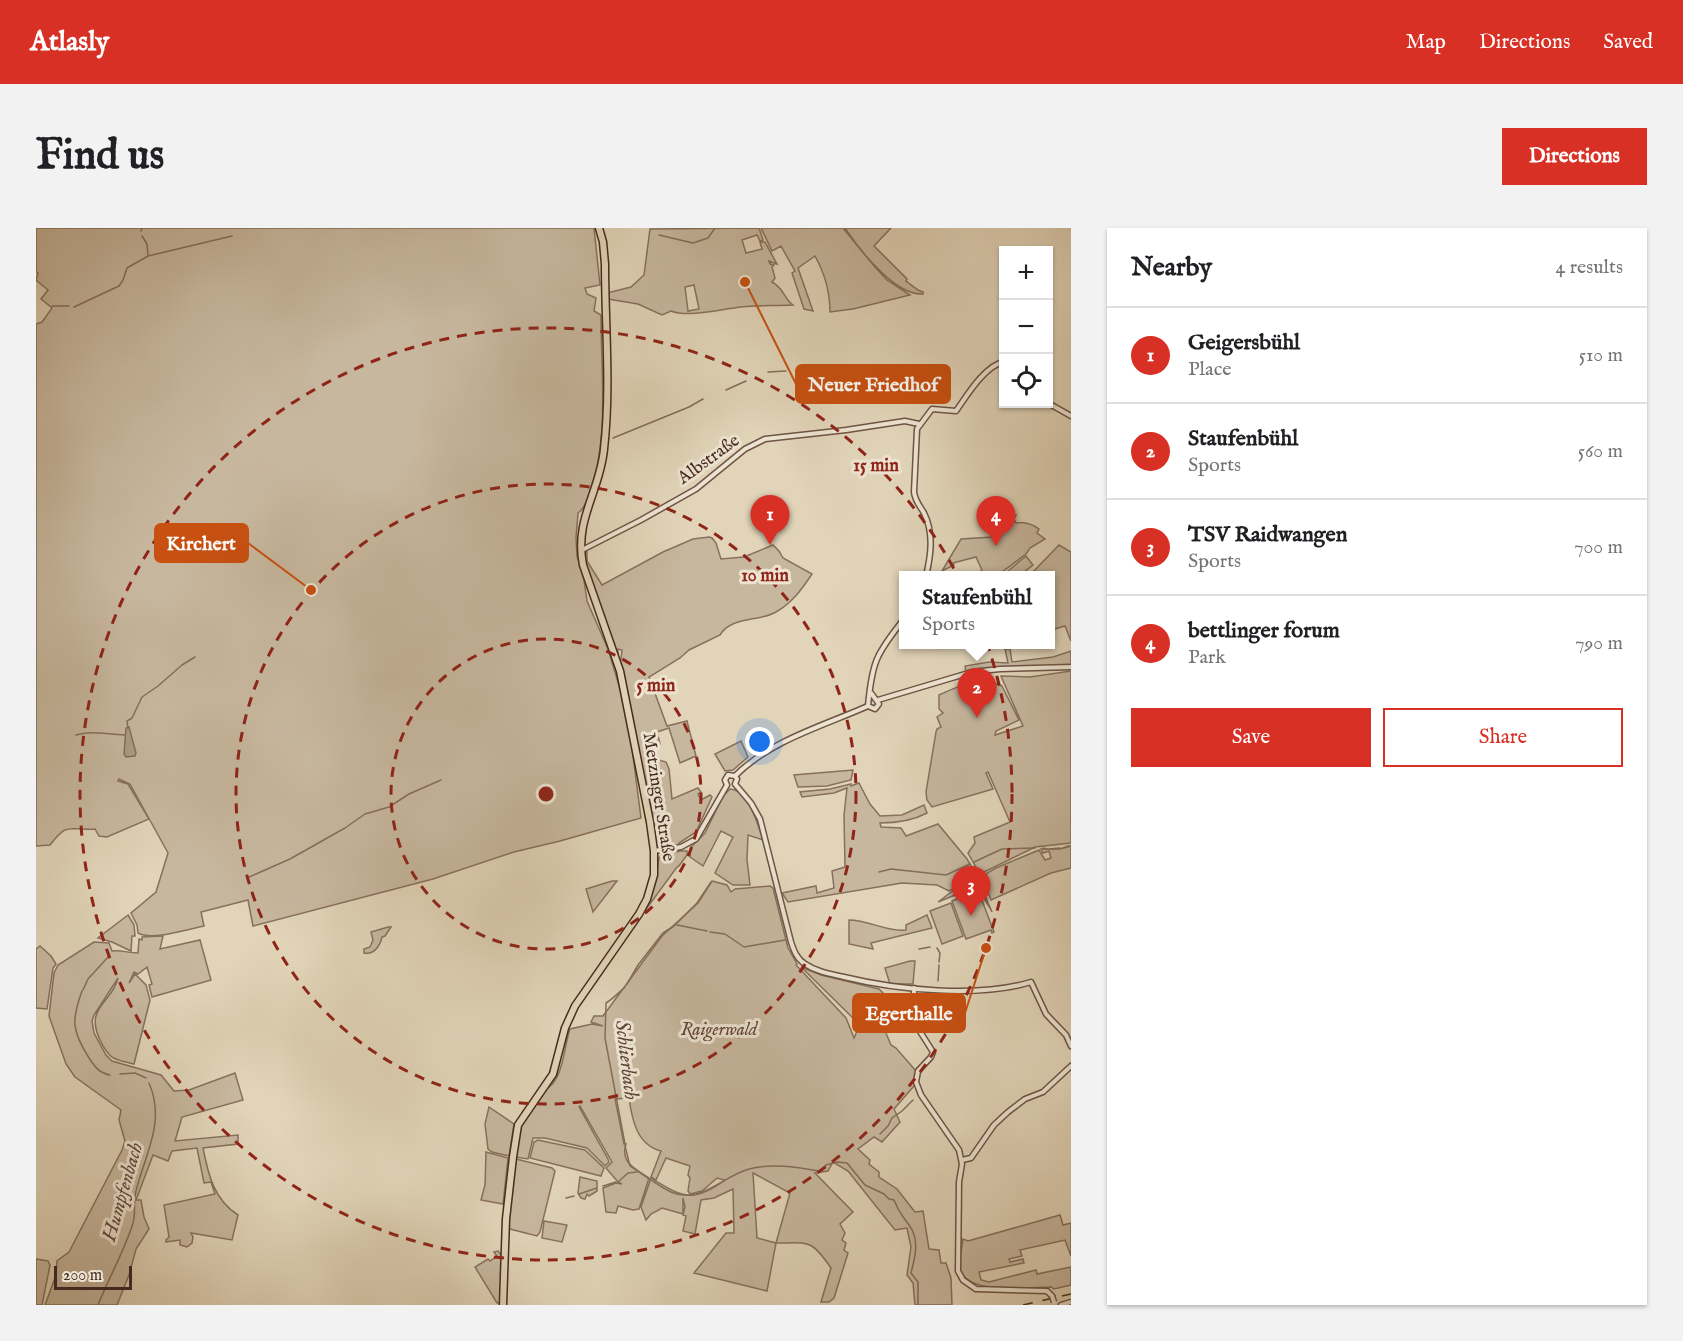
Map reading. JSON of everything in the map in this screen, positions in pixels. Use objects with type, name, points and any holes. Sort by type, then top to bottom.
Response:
[{"type":"main road","name":"Metzinger Straße","points":[[503,1305],[506,1219],[519,1125],[553,1074],[565,1028],[575,1006],[630,929],[643,907],[654,875],[654,851],[645,793],[624,685],[585,571],[580,547],[583,522],[599,478],[604,451],[604,251],[599,228]]},
{"type":"street","points":[[927,571],[930,531],[914,492],[919,424],[933,408],[956,411],[978,381],[999,363]]},
{"type":"street","points":[[1053,406],[1071,416]]},
{"type":"street","name":"Albstraße","points":[[580,547],[596,543],[696,489],[745,449],[765,439],[902,421],[919,424]]},
{"type":"street","points":[[868,706],[875,709],[875,701],[871,693],[871,676],[875,660],[899,624]]},
{"type":"street","points":[[735,776],[756,757],[775,746],[875,701],[972,672],[1000,669],[1071,668]]},
{"type":"street","points":[[654,851],[681,848],[696,839],[727,785],[725,780],[727,776],[732,774],[735,776]]},
{"type":"street","points":[[735,776],[737,781],[735,784]]},
{"type":"street","points":[[727,785],[735,784]]},
{"type":"street","points":[[735,784],[751,803],[760,819],[791,942],[798,958],[808,966],[826,973],[890,986],[914,988],[979,990],[1011,987],[1031,982],[1046,1014],[1066,1035],[1071,1046]]},
{"type":"street","points":[[654,864],[660,853],[668,850]]},
{"type":"street","points":[[914,988],[914,1022],[933,1052],[918,1071],[917,1085],[962,1160],[959,1182],[958,1271],[963,1280],[976,1289],[1047,1291],[1052,1296],[1054,1304]]},
{"type":"street","points":[[962,1160],[971,1158],[994,1125],[1008,1112],[1024,1099],[1043,1092],[1071,1066]]},
{"type":"street","points":[[1060,1305],[1071,1302]]},
{"type":"green space","points":[[36,228],[594,228],[600,285],[585,288],[587,294],[596,298],[594,311],[601,315],[602,431],[595,476],[588,498],[578,513],[577,556],[587,601],[608,649],[620,689],[631,741],[641,818],[514,852],[433,879],[253,926],[248,900],[201,912],[204,926],[152,936],[138,933],[131,913],[156,892],[168,853],[130,784],[119,779],[118,781],[128,784],[149,819],[107,837],[99,836],[95,829],[69,829],[61,833],[50,845],[36,846],[36,324],[42,322],[52,308],[41,299],[48,290],[36,280],[38,273],[36,272]]},
{"type":"green space","points":[[759,228],[763,240],[760,241],[757,235],[742,240],[746,253],[762,249],[760,242],[765,242],[777,264],[769,261],[774,265],[772,267],[775,278],[772,282],[793,305],[747,306],[686,314],[671,311],[662,315],[638,304],[608,299],[607,293],[631,287],[644,275],[650,229]],"holes":[[[694,285],[699,309],[688,311],[685,287]]]},
{"type":"green space","points":[[761,228],[843,228],[887,280],[910,295],[853,309],[830,312],[826,283],[815,256],[798,268],[813,311],[804,309],[792,273],[795,271],[781,246],[772,251]]},
{"type":"green space","points":[[845,228],[891,228],[874,246],[907,279],[906,281],[923,294],[912,293],[890,280],[868,259]]},
{"type":"green space","points":[[881,373],[897,375],[898,373],[924,381],[936,391],[936,398],[934,398],[936,399],[923,402],[910,395],[892,399],[890,380],[881,378]]},
{"type":"green space","points":[[1016,515],[1014,519],[1016,523],[1034,526],[1039,529],[1037,533],[1045,539],[1030,548],[1026,554],[1003,571],[981,571],[976,557],[953,563],[954,565],[942,571],[961,539],[992,537],[993,526],[991,524]]},
{"type":"green space","points":[[709,537],[716,543],[721,559],[744,557],[773,545],[783,558],[812,574],[796,595],[776,612],[731,625],[720,635],[689,650],[649,677],[667,726],[687,721],[696,756],[680,763],[669,728],[657,732],[660,744],[653,745],[652,758],[666,762],[669,769],[672,799],[698,788],[701,792],[698,794],[701,800],[710,795],[712,797],[696,832],[679,843],[681,846],[659,848],[656,845],[618,660],[621,659],[622,650],[618,649],[616,655],[584,563],[585,553],[587,552],[587,561],[602,585],[663,552],[693,539]]},
{"type":"green space","points":[[1059,545],[1071,552],[1071,641],[1065,626],[1055,629],[1055,571],[1034,571]]},
{"type":"green space","points":[[1026,556],[1033,565],[1025,571],[1008,571]]},
{"type":"green space","points":[[1005,649],[1010,649],[1012,662],[1053,657],[1071,651],[1071,666],[966,672],[965,666],[989,662],[1008,663]]},
{"type":"green space","points":[[1071,671],[1071,843],[1035,847],[980,874],[968,853],[975,843],[974,837],[1010,822],[988,772],[986,773],[993,789],[932,807],[927,800],[926,792],[936,732],[941,727],[937,717],[943,713],[939,709],[939,695],[978,682],[1002,686],[1019,720],[996,731],[995,735],[1023,726],[1001,676],[1030,677]]},
{"type":"green space","points":[[741,741],[748,757],[733,770],[725,771],[715,754]]},
{"type":"green space","points":[[853,770],[851,780],[827,786],[798,787],[794,775]]},
{"type":"green space","points":[[859,783],[870,804],[880,816],[902,815],[924,805],[927,813],[904,821],[880,823],[881,827],[901,828],[906,836],[938,824],[967,859],[977,876],[949,891],[937,885],[902,883],[788,902],[782,893],[816,886],[817,893],[834,888],[832,871],[845,867],[844,815],[847,788],[834,793],[802,797],[800,792]]},
{"type":"green space","points":[[730,789],[737,791],[747,802],[763,840],[748,835],[747,860],[750,885],[733,885],[715,873],[733,837],[721,831],[703,866],[690,857],[691,847],[705,833],[723,796]]},
{"type":"green space","points":[[1071,846],[1071,868],[1051,873],[991,900],[982,876],[1039,850],[1045,860],[1051,858],[1049,851],[1043,853],[1041,849],[1060,849]]},
{"type":"green space","points":[[687,851],[687,855],[644,912],[656,876],[659,858],[662,855]]},
{"type":"green space","points":[[978,879],[992,912],[977,886],[938,902],[954,890]]},
{"type":"green space","points":[[617,881],[593,912],[586,889]]},
{"type":"green space","name":"Raigerwald","points":[[712,881],[727,885],[731,892],[735,889],[770,886],[773,888],[788,948],[796,965],[846,1018],[854,1038],[857,1031],[883,1026],[891,1045],[916,1071],[914,1086],[894,1109],[900,1122],[882,1142],[874,1137],[858,1149],[870,1160],[869,1164],[879,1172],[879,1177],[897,1189],[915,1212],[923,1211],[929,1249],[939,1250],[941,1263],[946,1263],[951,1278],[952,1305],[915,1305],[913,1283],[907,1275],[911,1247],[907,1228],[895,1230],[848,1171],[833,1162],[828,1171],[815,1173],[853,1212],[840,1224],[845,1233],[842,1240],[846,1243],[844,1250],[848,1253],[834,1298],[829,1302],[821,1302],[831,1268],[814,1247],[803,1243],[776,1243],[767,1291],[694,1273],[726,1233],[734,1233],[733,1189],[714,1198],[701,1200],[695,1234],[683,1231],[686,1216],[683,1215],[685,1207],[683,1198],[683,1214],[662,1208],[646,1220],[641,1207],[651,1178],[671,1190],[688,1195],[696,1195],[714,1188],[725,1180],[717,1178],[702,1191],[690,1194],[688,1175],[690,1166],[666,1158],[656,1180],[651,1177],[661,1151],[646,1143],[637,1131],[629,1098],[615,1099],[624,1144],[626,1144],[625,1156],[634,1168],[649,1178],[639,1209],[633,1210],[618,1206],[616,1213],[606,1212],[603,1188],[616,1183],[622,1184],[606,1168],[612,1162],[580,1106],[608,1159],[609,1162],[605,1166],[587,1148],[545,1138],[533,1138],[528,1159],[515,1157],[522,1124],[545,1089],[556,1079],[570,1029],[592,1024],[603,1026],[591,1022],[594,1016],[603,1016],[662,936],[698,903]],"holes":[[[753,1173],[790,1193],[776,1243],[757,1238]]]},
{"type":"green space","points":[[978,890],[994,932],[992,933],[991,930],[966,939],[952,901],[976,892]]},
{"type":"green space","points":[[951,903],[963,936],[942,944],[930,911]]},
{"type":"green space","points":[[128,915],[134,925],[135,936],[132,936],[131,951],[98,938]]},
{"type":"green space","points":[[927,915],[932,928],[871,943],[873,949],[849,944],[849,920],[906,930],[906,925]]},
{"type":"green space","points":[[391,927],[382,937],[376,949],[371,953],[364,953],[364,949],[370,947],[373,940],[371,932]]},
{"type":"green space","points":[[163,936],[160,949],[200,940],[211,980],[152,997],[149,985],[152,984],[147,967],[138,974],[134,972],[129,983],[135,974],[146,985],[150,1000],[134,1064],[110,1056],[96,1030],[97,1013],[115,987],[118,978],[94,1015],[92,1021],[94,1033],[106,1055],[112,1061],[161,1075],[174,1091],[189,1090],[235,1073],[243,1100],[182,1117],[175,1141],[238,1135],[238,1144],[203,1148],[213,1186],[223,1202],[238,1215],[232,1240],[191,1233],[192,1243],[187,1247],[180,1245],[180,1240],[166,1242],[169,1237],[164,1205],[215,1194],[211,1182],[204,1183],[197,1148],[172,1151],[168,1161],[153,1155],[136,1200],[141,1200],[149,1229],[136,1249],[117,1305],[45,1305],[56,1275],[57,1261],[69,1252],[125,1141],[119,1120],[121,1110],[75,1077],[66,1064],[49,1016],[54,973],[58,965],[94,942],[109,943],[112,951],[138,953],[139,939]]},
{"type":"green space","points":[[40,946],[56,964],[53,968],[47,1009],[36,1008],[36,949]]},
{"type":"green space","points":[[915,961],[913,984],[890,984],[885,968]]},
{"type":"green space","points":[[801,967],[821,975],[879,989],[883,993],[882,1012],[853,1018]]},
{"type":"green space","points":[[489,1107],[514,1124],[509,1156],[488,1149],[485,1124]]},
{"type":"green space","points":[[538,1140],[585,1150],[604,1168],[601,1176],[530,1158],[534,1142]]},
{"type":"green space","points":[[486,1152],[508,1158],[503,1204],[481,1200],[485,1185]]},
{"type":"green space","points":[[516,1159],[552,1168],[555,1171],[540,1232],[537,1236],[510,1229],[508,1226]]},
{"type":"green space","points":[[580,1177],[597,1181],[597,1191],[589,1196],[587,1194],[585,1199],[581,1198],[578,1193]]},
{"type":"green space","points":[[1060,1215],[1063,1225],[1071,1223],[1071,1256],[1065,1240],[1020,1250],[1022,1256],[1009,1259],[1010,1262],[1023,1259],[1024,1263],[979,1272],[981,1280],[989,1282],[1036,1270],[1037,1274],[1071,1267],[1071,1285],[1054,1289],[1051,1287],[989,1287],[967,1279],[961,1272],[963,1239],[968,1241]]},
{"type":"green space","points":[[544,1221],[567,1225],[562,1242],[542,1238]]},
{"type":"green space","points":[[498,1251],[502,1260],[501,1303],[497,1303],[475,1267],[488,1259],[490,1261],[497,1256],[494,1252]]},
{"type":"green space","points":[[36,1259],[48,1261],[50,1265],[42,1305],[36,1305]]},
{"type":"shaded area","points":[[129,727],[136,753],[135,756],[126,757],[124,754],[126,728]]},
{"type":"waterway","points":[[659,235],[693,243],[708,238],[715,228]]},
{"type":"waterway","points":[[142,236],[147,244],[148,255]]},
{"type":"waterway","points":[[74,307],[119,286],[127,268],[148,256],[232,236]]},
{"type":"waterway","points":[[52,306],[69,306]]},
{"type":"waterway","points":[[768,372],[786,371]]},
{"type":"waterway","points":[[726,390],[746,381]]},
{"type":"waterway","points":[[613,438],[703,399]]},
{"type":"waterway","points":[[128,728],[127,721],[132,718],[142,697],[195,657]]},
{"type":"waterway","points":[[76,735],[94,733],[125,735]]},
{"type":"waterway","points":[[247,878],[290,859],[365,814],[389,807],[409,794],[441,780]]},
{"type":"waterway","points":[[974,862],[1002,849],[1035,848]]},
{"type":"waterway","points":[[1043,848],[1047,849]]},
{"type":"waterway","points":[[1050,849],[1060,848]]},
{"type":"waterway","points":[[879,872],[891,869],[946,875],[970,864]]},
{"type":"waterway","name":"Schlierbach","points":[[627,984],[638,965],[663,933],[674,926],[697,903],[711,882]]},
{"type":"waterway","points":[[677,925],[707,931]]},
{"type":"waterway","points":[[710,932],[725,934],[744,947],[785,940]]},
{"type":"waterway","points":[[919,949],[930,947]]},
{"type":"waterway","points":[[937,948],[940,953],[939,962]]},
{"type":"waterway","name":"Humpfenbach","points":[[83,990],[88,979],[109,956]]},
{"type":"waterway","points":[[938,981],[939,965]]},
{"type":"waterway","name":"Schlierbach","points":[[625,987],[606,1003],[605,1038],[625,1144]]},
{"type":"waterway","name":"Humpfenbach","points":[[82,991],[76,1010],[76,1033],[93,1064],[100,1071],[110,1075]]},
{"type":"waterway","name":"Humpfenbach","points":[[120,1074],[135,1073],[146,1078]]},
{"type":"waterway","name":"Humpfenbach","points":[[98,1305],[133,1223],[136,1191],[155,1125],[154,1097],[149,1083]]},
{"type":"waterway","points":[[880,1134],[892,1118],[913,1100]]},
{"type":"waterway","name":"Schlierbach","points":[[625,1146],[630,1166],[649,1179]]},
{"type":"waterway","name":"Schlierbach","points":[[651,1180],[671,1192],[692,1195],[757,1167],[784,1166],[819,1171],[826,1165],[837,1162],[847,1163],[865,1185],[894,1200],[912,1230],[916,1249],[911,1273],[918,1282],[918,1305]]},
{"type":"waterway","points":[[618,1182],[628,1173],[637,1172]]},
{"type":"waterway","points":[[603,1186],[616,1182]]},
{"type":"waterway","points":[[579,1194],[597,1188]]},
{"type":"waterway","points":[[566,1198],[574,1196]]},
{"type":"railway","points":[[1023,1305],[1071,1294]]},
{"type":"place","name":"Neuer Friedhof","points":[[745,282]]},
{"type":"place","name":"Geigersbühl","points":[[770,545]]},
{"type":"place","name":"bettlinger forum","points":[[996,546]]},
{"type":"place","name":"Kirchert","points":[[311,590]]},
{"type":"place","name":"Staufenbühl","points":[[977,718]]},
{"type":"place","name":"TSV Raidwangen","points":[[971,916]]},
{"type":"place","name":"Egerthalle","points":[[986,948]]}]
